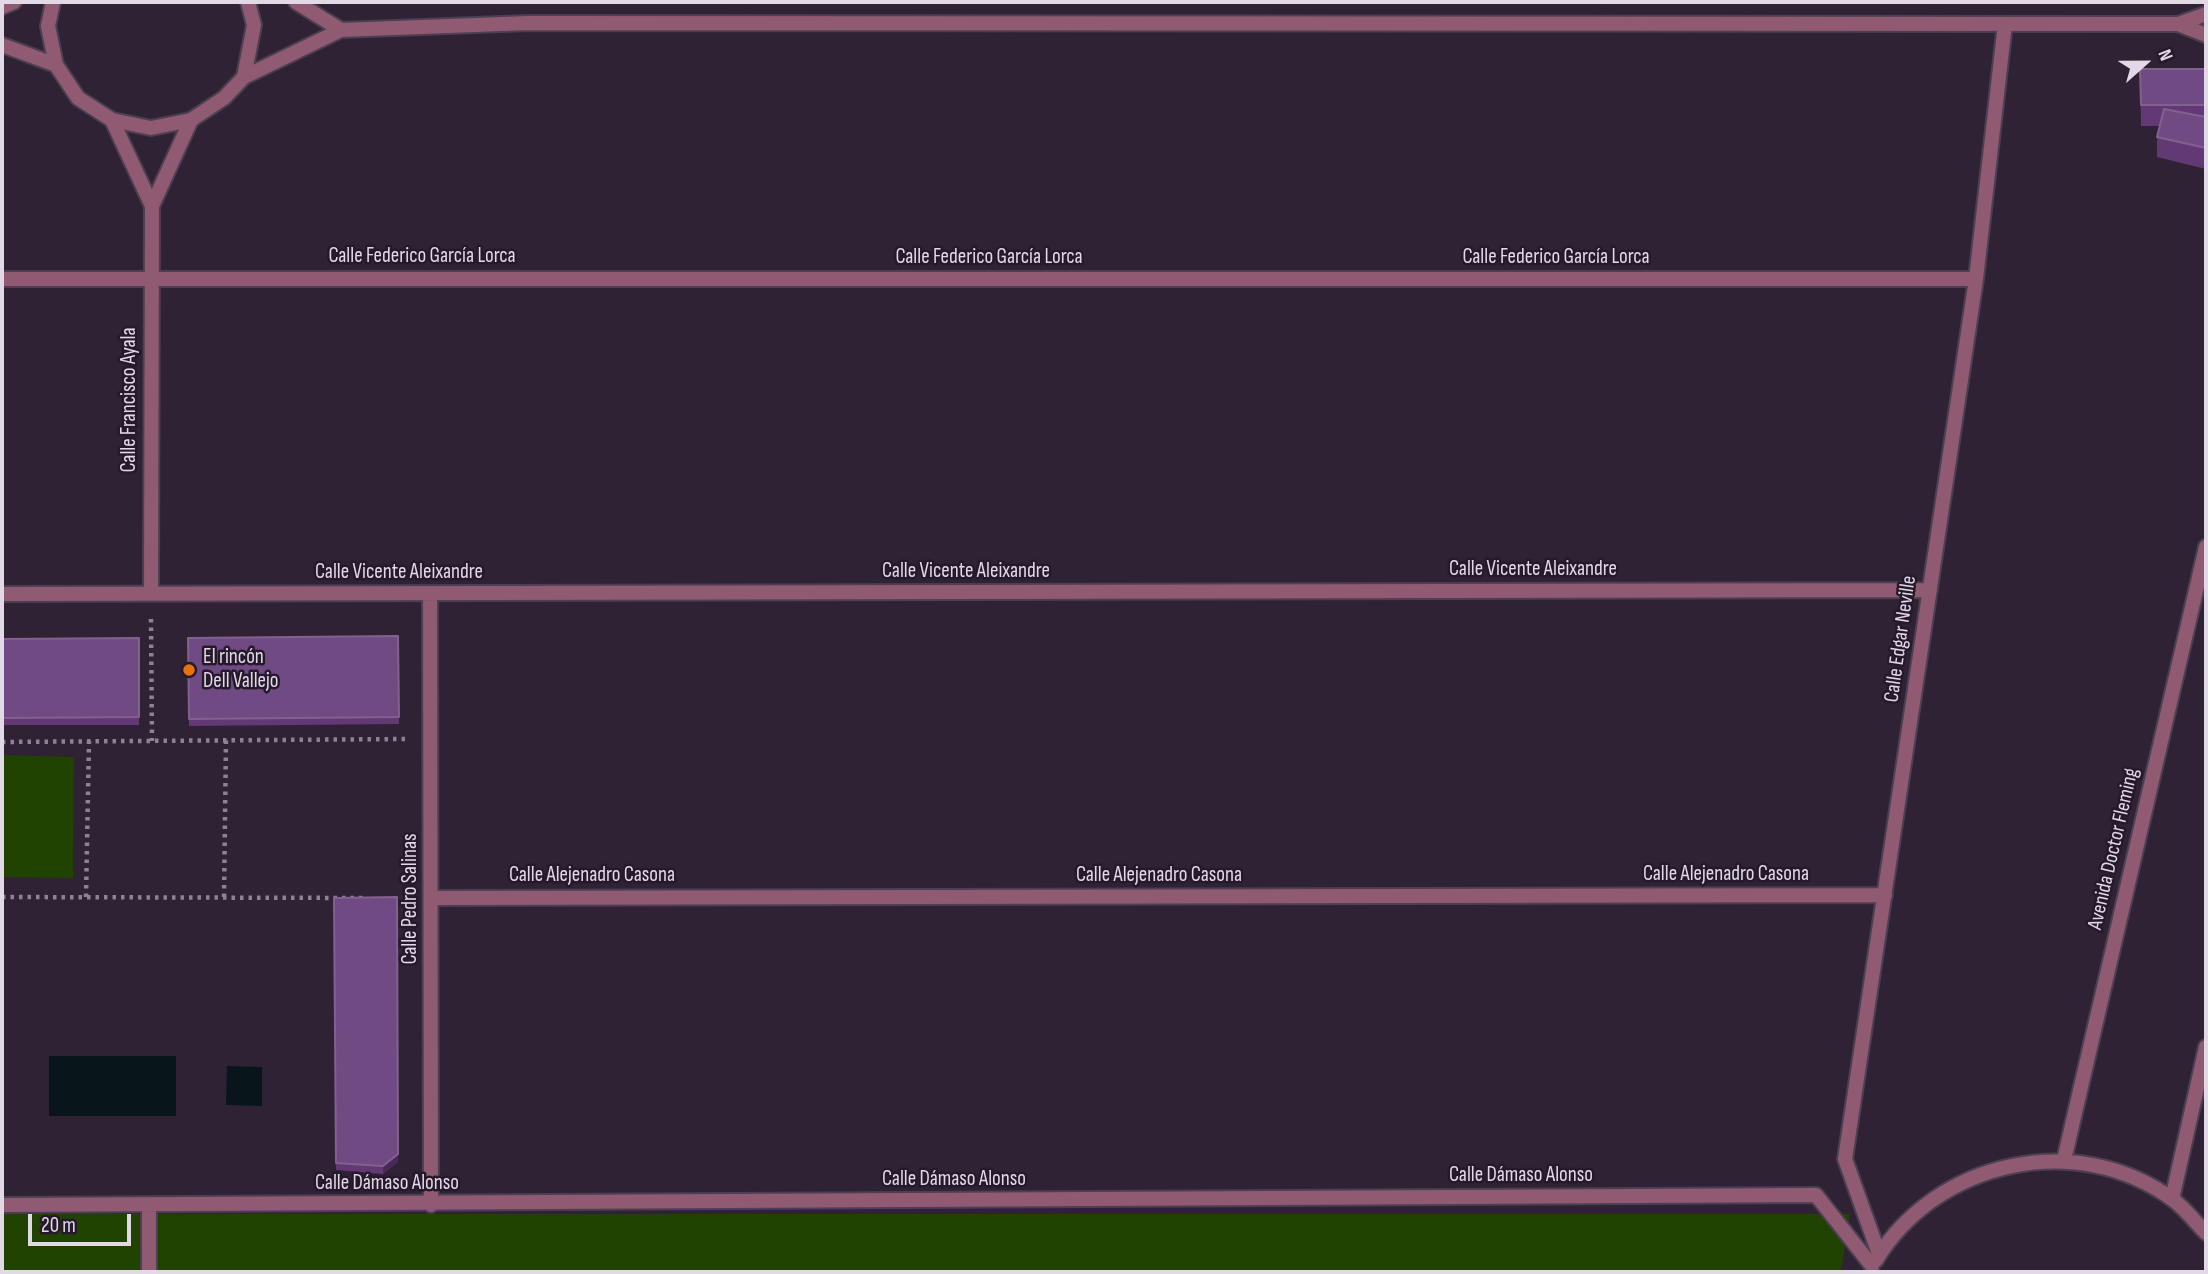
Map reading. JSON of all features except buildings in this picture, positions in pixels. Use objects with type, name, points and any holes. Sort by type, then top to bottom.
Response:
[{"type":"street","points":[[2,6],[15,2]]},
{"type":"street","points":[[53,2],[48,26],[56,65],[78,98],[112,120],[151,128],[191,120],[224,98],[244,77],[341,30],[529,23],[2178,24],[2206,14]]},
{"type":"street","points":[[244,77],[254,25],[248,2]]},
{"type":"street","points":[[296,2],[341,30]]},
{"type":"street","name":"Calle Edgar Neville","points":[[1873,1264],[1845,1159],[1976,279],[2005,24]]},
{"type":"street","points":[[2178,24],[2206,35]]},
{"type":"street","points":[[2,45],[56,65]]},
{"type":"street","name":"Calle Francisco Ayala","points":[[112,120],[152,206]]},
{"type":"street","name":"Calle Francisco Ayala","points":[[151,593],[152,206],[191,120]]},
{"type":"street","name":"Calle Federico García Lorca","points":[[2,279],[1976,279]]},
{"type":"street","name":"Avenida Doctor Fleming","points":[[2064,1160],[2206,547]]},
{"type":"street","name":"Calle Vicente Aleixandre","points":[[2,594],[1930,590]]},
{"type":"street","name":"Calle Pedro Salinas","points":[[430,594],[433,898],[431,1205]]},
{"type":"street","name":"Calle Alejenadro Casona","points":[[433,898],[1885,895]]},
{"type":"street","points":[[2172,1199],[2206,1047]]},
{"type":"street","points":[[1873,1264],[1914,1213],[1959,1182],[2010,1164],[2064,1160],[2121,1172],[2172,1199],[2206,1233]]},
{"type":"street","name":"Calle Dámaso Alonso","points":[[2,1205],[431,1205],[1816,1195],[1873,1264]]},
{"type":"street","points":[[149,1205],[149,1272]]},
{"type":"path","points":[[151,593],[152,741]]},
{"type":"path","points":[[2,742],[432,739]]},
{"type":"path","points":[[224,897],[226,740]]},
{"type":"path","points":[[86,897],[89,741]]},
{"type":"path","points":[[2,897],[377,898]]},
{"type":"green space","points":[[2,755],[74,757],[73,878],[2,877]]},
{"type":"green space","points":[[2,1214],[1850,1214],[1841,1272],[2,1272]]},
{"type":"shaded area","points":[[49,1056],[176,1056],[176,1116],[49,1116]]},
{"type":"shaded area","points":[[227,1066],[262,1067],[262,1106],[226,1105]]},
{"type":"place","name":"El rincón Dell Vallejo","points":[[189,670]]}]
